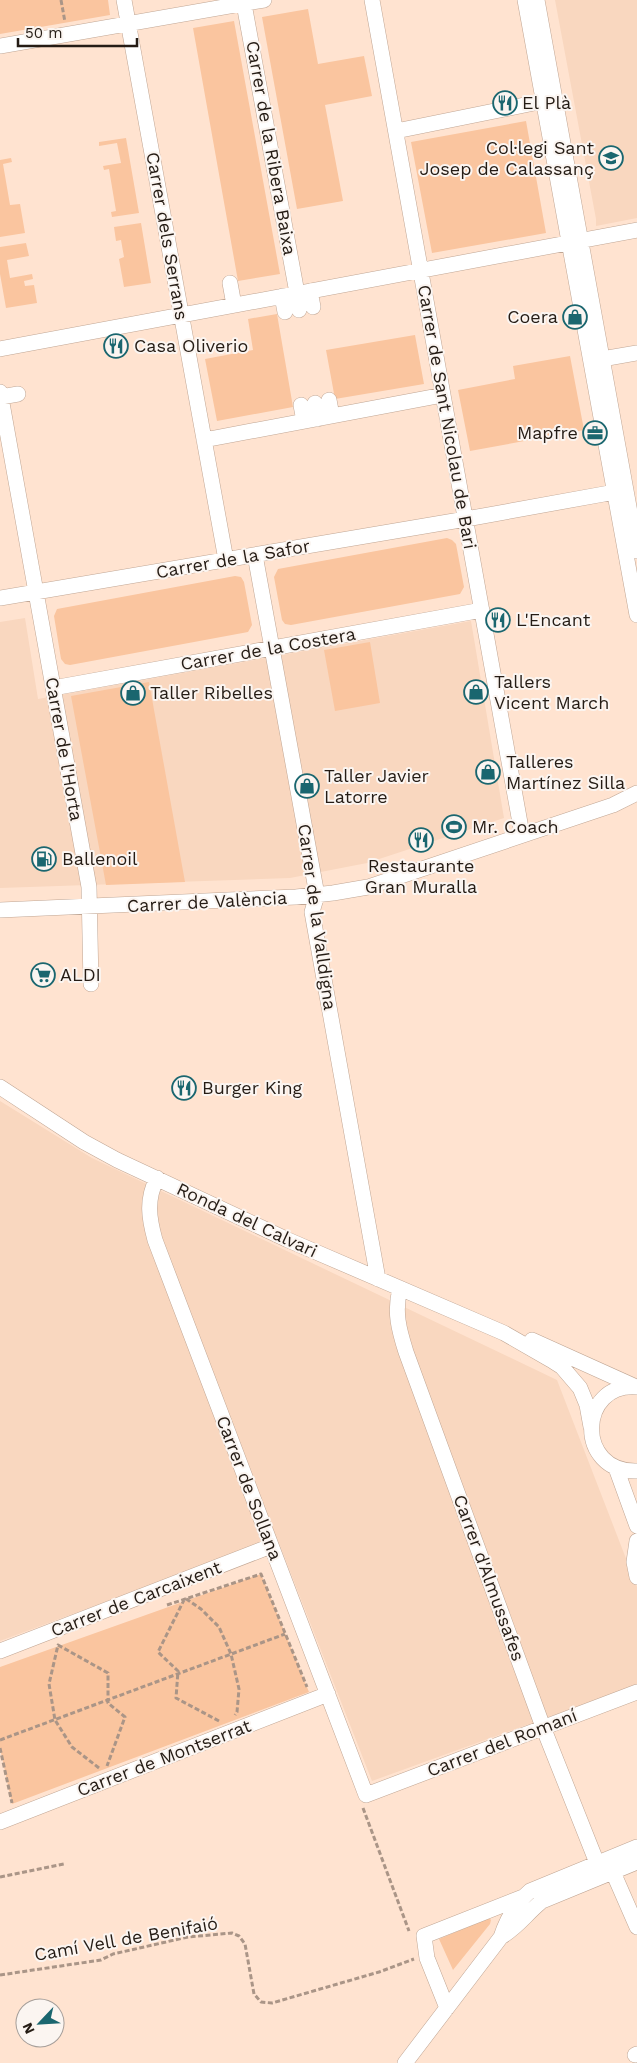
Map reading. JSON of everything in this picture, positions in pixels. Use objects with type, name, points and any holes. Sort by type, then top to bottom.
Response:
[{"type":"street","name":"Carrer dels Serrans","points":[[124,0],[226,560]]},
{"type":"street","points":[[0,46],[264,0]]},
{"type":"street","name":"Carrer de Sant Nicolau de Bari","points":[[372,0],[522,834]]},
{"type":"street","points":[[525,0],[544,101],[602,359],[637,551]]},
{"type":"street","points":[[537,0],[575,241],[626,491],[637,615]]},
{"type":"street","name":"Carrer de la Ribera Baixa","points":[[244,4],[296,293]]},
{"type":"street","points":[[396,131],[544,101]]},
{"type":"street","points":[[0,349],[637,230]]},
{"type":"street","points":[[230,283],[234,305]]},
{"type":"street","points":[[296,293],[299,310],[296,293]]},
{"type":"street","points":[[602,359],[637,353]]},
{"type":"street","points":[[0,395],[18,394]]},
{"type":"street","name":"Carrer de l'Horta","points":[[0,395],[89,887],[91,984]]},
{"type":"street","points":[[204,440],[443,395]]},
{"type":"street","points":[[318,419],[315,403],[318,419]]},
{"type":"street","name":"Carrer de la Safor","points":[[0,598],[466,520],[626,491]]},
{"type":"street","name":"Carrer de la Valldigna","points":[[256,555],[317,895],[312,912],[378,1279]]},
{"type":"street","name":"Carrer de la Costera","points":[[53,688],[482,610]]},
{"type":"street","name":"Carrer de València","points":[[0,910],[317,895],[368,887],[613,805],[637,793]]},
{"type":"street","name":"Ronda del Calvari","points":[[0,1087],[84,1142],[117,1160],[400,1289],[504,1333],[551,1360],[572,1377],[586,1400],[592,1437],[597,1451],[607,1463],[616,1468]]},
{"type":"street","name":"Carrer de Sollana","points":[[157,1178],[152,1189],[149,1204],[149,1217],[155,1240],[366,1795]]},
{"type":"street","name":"Carrer d'Almussafes","points":[[400,1289],[397,1301],[397,1316],[406,1352],[543,1727],[606,1865],[637,1927]]},
{"type":"street","name":"Ronda del Calvari","points":[[504,1333],[526,1337],[636,1386]]},
{"type":"street","points":[[591,1427],[593,1416],[604,1398],[624,1387],[636,1386]]},
{"type":"street","points":[[637,1471],[616,1468],[637,1526]]},
{"type":"street","points":[[637,1542],[634,1562],[637,1577]]},
{"type":"street","name":"Carrer de Carcaixent","points":[[0,1651],[272,1546]]},
{"type":"street","name":"Carrer del Romaní","points":[[366,1795],[637,1692]]},
{"type":"street","name":"Carrer de Montserrat","points":[[0,1822],[231,1728],[328,1694]]},
{"type":"street","points":[[501,1937],[515,1928],[542,1901],[637,1847]]},
{"type":"street","points":[[405,2063],[501,1937],[507,1920],[523,1897],[530,1891],[606,1865],[637,1862]]},
{"type":"street","points":[[448,2008],[427,1958],[424,1936],[523,1897]]},
{"type":"path","points":[[61,0],[67,35]]},
{"type":"path","points":[[166,1605],[261,1574],[309,1692]]},
{"type":"path","points":[[185,1598],[201,1609],[219,1627],[231,1654],[239,1689],[237,1712],[231,1728],[176,1698],[178,1671],[158,1652],[185,1598]]},
{"type":"path","points":[[0,1740],[302,1627]]},
{"type":"path","points":[[49,1648],[67,1642]]},
{"type":"path","points":[[58,1645],[108,1673],[108,1703],[125,1717],[104,1772]]},
{"type":"path","points":[[58,1645],[49,1684],[55,1720],[72,1747],[104,1772]]},
{"type":"path","points":[[0,1748],[12,1804],[22,1801]]},
{"type":"path","points":[[95,1775],[113,1768]]},
{"type":"path","points":[[366,1795],[362,1807],[410,1933]]},
{"type":"path","points":[[0,1877],[64,1864]]},
{"type":"path","name":"Camí Vell de Benifaió","points":[[0,1975],[101,1960],[113,1954],[188,1938],[232,1933],[239,1936],[245,1944],[254,1994],[261,2002],[272,2003],[379,1972],[416,1958],[415,1950]]},
{"type":"shaded area","points":[[0,0],[108,0],[110,15],[0,34]]},
{"type":"shaded area","name":"Col·legi Sant Josep de Calassanç","points":[[555,0],[637,0],[637,218],[596,226]]},
{"type":"shaded area","points":[[308,9],[318,64],[364,56],[372,96],[325,105],[343,201],[297,209],[262,17]]},
{"type":"shaded area","points":[[234,21],[280,274],[238,281],[193,28]]},
{"type":"shaded area","points":[[526,121],[546,233],[432,253],[411,142]]},
{"type":"shaded area","points":[[126,138],[139,213],[112,217],[111,212],[116,211],[109,169],[104,170],[103,166],[121,163],[117,143],[99,146],[99,142]]},
{"type":"shaded area","points":[[11,158],[12,162],[3,164],[10,205],[20,204],[25,233],[0,237],[0,160]]},
{"type":"shaded area","points":[[141,223],[151,283],[124,287],[119,259],[124,257],[121,240],[116,241],[114,227]]},
{"type":"shaded area","points":[[26,243],[29,256],[7,260],[10,278],[32,274],[33,279],[24,281],[25,286],[34,285],[37,303],[6,308],[0,274],[0,247]]},
{"type":"shaded area","points":[[277,314],[293,407],[217,421],[205,359],[253,350],[248,319]]},
{"type":"shaded area","points":[[415,335],[424,384],[335,399],[326,350]]},
{"type":"shaded area","points":[[570,356],[584,430],[470,451],[458,390],[515,379],[513,366]]},
{"type":"shaded area","points":[[447,538],[456,544],[464,587],[460,594],[291,625],[285,624],[282,620],[274,577],[278,569]]},
{"type":"shaded area","points":[[235,576],[241,577],[244,582],[252,625],[248,632],[70,665],[65,664],[61,659],[54,616],[57,609]]},
{"type":"shaded area","points":[[25,618],[38,699],[471,621],[504,818],[367,863],[290,878],[0,888],[0,622]]},
{"type":"shaded area","points":[[370,642],[380,703],[335,711],[324,650]]},
{"type":"shaded area","points":[[149,682],[185,882],[106,885],[71,696]]},
{"type":"shaded area","points":[[0,1101],[92,1158],[557,1380],[637,1587],[637,1685],[372,1781],[277,1538],[0,1641]]},
{"type":"shaded area","points":[[261,1574],[309,1692],[12,1804],[0,1748],[0,1667]]},
{"type":"shaded area","points":[[489,1918],[491,1920],[490,1924],[453,1970],[439,1939]]},
{"type":"place","name":"El Plà","points":[[505,103]]},
{"type":"place","name":"Col·legi Sant Josep de Calassanç","points":[[611,158]]},
{"type":"place","name":"Coera","points":[[575,317]]},
{"type":"place","name":"Casa Oliverio","points":[[116,346]]},
{"type":"place","name":"Mapfre","points":[[595,433]]},
{"type":"place","name":"L'Encant","points":[[498,620]]},
{"type":"place","name":"Tallers Vicent March","points":[[476,692]]},
{"type":"place","name":"Taller Ribelles","points":[[133,693]]},
{"type":"place","name":"Talleres Martínez Silla","points":[[488,772]]},
{"type":"place","name":"Taller Javier Latorre","points":[[307,786]]},
{"type":"place","name":"Mr. Coach","points":[[454,827]]},
{"type":"place","name":"Restaurante Gran Muralla","points":[[421,840]]},
{"type":"place","name":"Ballenoil","points":[[44,859]]},
{"type":"place","name":"ALDI","points":[[43,975]]},
{"type":"place","name":"Burger King","points":[[184,1088]]}]
